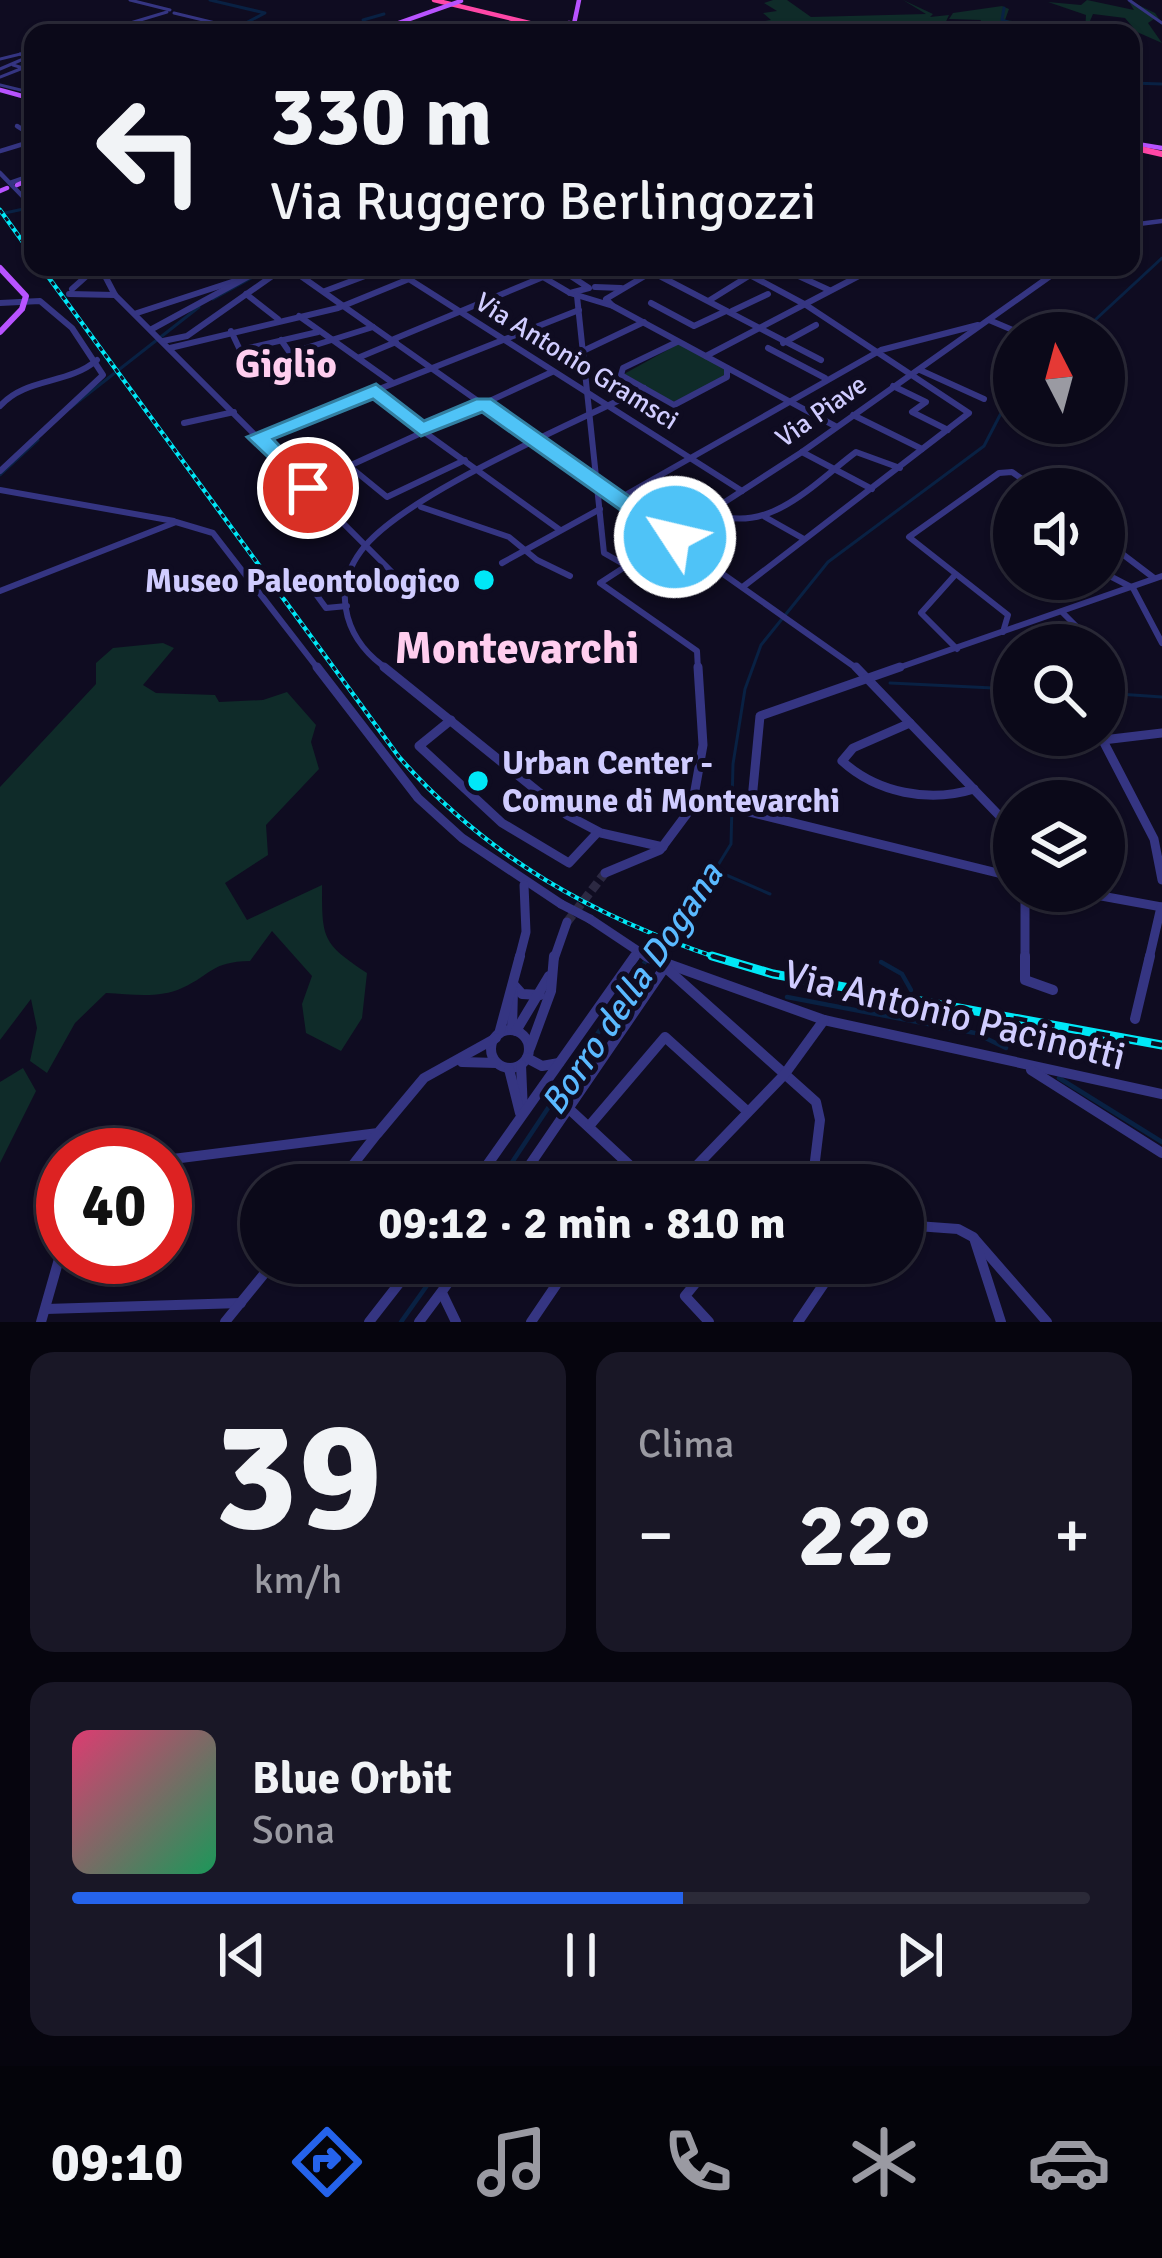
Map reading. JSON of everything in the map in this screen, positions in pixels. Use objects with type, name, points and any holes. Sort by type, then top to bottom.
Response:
[{"type":"highway","points":[[430,0],[558,24]]},
{"type":"highway","points":[[430,0],[525,24]]},
{"type":"main road","points":[[394,24],[464,1]]},
{"type":"main road","points":[[0,268],[26,296],[25,304],[0,332]]},
{"type":"street","points":[[130,0],[222,24]]},
{"type":"street","points":[[1129,0],[1162,23]]},
{"type":"street","points":[[129,24],[171,12]]},
{"type":"street","points":[[0,50],[22,54]]},
{"type":"street","points":[[0,59],[11,54]]},
{"type":"street","points":[[0,69],[24,60]]},
{"type":"street","points":[[0,84],[23,68],[12,64]]},
{"type":"street","points":[[17,126],[24,131]]},
{"type":"street","points":[[0,173],[8,187]]},
{"type":"street","points":[[84,276],[70,291],[116,295]]},
{"type":"street","points":[[101,276],[393,573]]},
{"type":"street","points":[[152,329],[249,276]]},
{"type":"street","points":[[165,343],[187,335],[275,276]]},
{"type":"street","points":[[301,276],[797,620],[868,679],[993,808]]},
{"type":"street","points":[[323,292],[365,276]]},
{"type":"street","name":"Via Antonio Gramsci","points":[[405,276],[742,491]]},
{"type":"street","points":[[580,276],[603,300]]},
{"type":"street","points":[[603,300],[644,276]]},
{"type":"street","points":[[660,276],[821,360]]},
{"type":"street","points":[[709,300],[748,276]]},
{"type":"street","points":[[752,276],[877,352],[984,399]]},
{"type":"street","points":[[798,276],[830,291]]},
{"type":"street","points":[[705,357],[859,276]]},
{"type":"street","name":"Via Piave","points":[[692,803],[703,746],[697,651],[600,583],[802,452],[1050,276]]},
{"type":"street","points":[[358,358],[543,277],[574,294],[603,300],[835,426]]},
{"type":"street","points":[[137,314],[242,279]]},
{"type":"street","points":[[165,343],[343,306],[410,279]]},
{"type":"street","points":[[574,294],[591,285],[622,288]]},
{"type":"street","points":[[247,294],[279,320]]},
{"type":"street","points":[[574,294],[604,553],[627,566]]},
{"type":"street","points":[[651,303],[694,326],[768,294]]},
{"type":"street","points":[[0,303],[40,301],[61,316],[103,374],[0,471]]},
{"type":"street","points":[[258,437],[579,310]]},
{"type":"street","points":[[299,316],[394,383]]},
{"type":"street","points":[[268,322],[290,352],[375,327]]},
{"type":"street","points":[[583,351],[644,322]]},
{"type":"street","points":[[620,498],[877,352],[984,322],[993,325]]},
{"type":"street","points":[[816,325],[770,349],[826,379]]},
{"type":"street","points":[[231,331],[240,350],[319,331]]},
{"type":"street","points":[[678,341],[620,371],[667,403],[682,403],[727,377],[727,368]]},
{"type":"street","points":[[0,406],[13,391],[73,378],[97,360]]},
{"type":"street","points":[[464,460],[386,497],[349,466],[554,371]]},
{"type":"street","points":[[744,586],[969,413],[915,372]]},
{"type":"street","points":[[924,382],[933,376]]},
{"type":"street","points":[[893,386],[926,402],[912,412],[948,430]]},
{"type":"street","points":[[644,389],[420,507],[365,545],[348,576],[346,606],[358,645],[451,720],[519,785],[598,832],[648,839],[663,847]]},
{"type":"street","points":[[376,391],[424,432],[560,530]]},
{"type":"street","points":[[184,423],[234,412]]},
{"type":"street","points":[[852,415],[922,449]]},
{"type":"street","points":[[711,513],[729,524],[755,523],[861,451],[900,468]]},
{"type":"street","points":[[802,452],[872,489]]},
{"type":"street","points":[[993,477],[911,533],[910,539],[1008,615],[1005,624]]},
{"type":"street","points":[[0,490],[213,533],[418,798],[526,886],[530,910],[506,1033],[522,1060]]},
{"type":"street","points":[[420,507],[509,537],[570,576]]},
{"type":"street","points":[[502,563],[599,509]]},
{"type":"street","points":[[765,517],[803,539]]},
{"type":"street","points":[[0,591],[176,522]]},
{"type":"street","points":[[1125,554],[1159,578]]},
{"type":"street","points":[[346,606],[326,608],[302,575],[348,576]]},
{"type":"street","points":[[955,575],[921,613],[957,649]]},
{"type":"street","points":[[1029,624],[1159,578]]},
{"type":"street","points":[[1125,584],[1132,588],[1162,642]]},
{"type":"street","points":[[1062,612],[1074,624]]},
{"type":"street","points":[[746,810],[760,716],[993,637]]},
{"type":"street","points":[[451,720],[419,746],[502,823],[569,863],[598,832]]},
{"type":"street","points":[[910,723],[853,748],[842,761],[867,779],[938,798],[972,786]]},
{"type":"street","points":[[1125,735],[1162,733]]},
{"type":"street","points":[[1112,756],[1158,839],[1162,880]]},
{"type":"street","points":[[605,873],[663,847],[692,803],[746,810],[993,872]]},
{"type":"street","points":[[517,878],[661,965],[816,1102],[820,1120],[815,1164]]},
{"type":"street","points":[[530,910],[541,899],[558,902]]},
{"type":"street","points":[[1125,900],[1162,907],[1135,1019]]},
{"type":"street","points":[[1025,912],[1024,980],[1053,990]]},
{"type":"street","points":[[521,1119],[522,1060],[551,991],[555,945],[567,922]]},
{"type":"street","points":[[488,1164],[642,953]]},
{"type":"street","points":[[530,1164],[661,965]]},
{"type":"street","name":"Via Antonio Pacinotti","points":[[661,965],[824,1019],[1162,1094]]},
{"type":"street","points":[[496,1063],[491,1053],[540,995],[552,969]]},
{"type":"street","points":[[513,984],[522,994],[540,995]]},
{"type":"street","points":[[698,1164],[784,1075],[824,1019]]},
{"type":"street","points":[[354,1164],[410,1090],[506,1033]]},
{"type":"street","points":[[590,1125],[665,1036],[747,1111]]},
{"type":"street","points":[[460,1061],[561,1063]]},
{"type":"street","points":[[1024,1066],[1162,1153]]},
{"type":"street","points":[[568,1107],[630,1164]]},
{"type":"street","points":[[192,1157],[378,1133]]},
{"type":"street","points":[[924,1227],[958,1229],[973,1237],[1047,1322]]},
{"type":"street","points":[[973,1237],[1001,1322]]},
{"type":"street","points":[[52,1284],[43,1316],[241,1303]]},
{"type":"street","points":[[225,1322],[256,1284]]},
{"type":"street","points":[[369,1322],[399,1284]]},
{"type":"street","points":[[419,1322],[448,1284]]},
{"type":"street","points":[[531,1322],[557,1284]]},
{"type":"street","points":[[695,1284],[685,1296],[709,1322]]},
{"type":"street","points":[[798,1322],[824,1284]]},
{"type":"street","points":[[442,1293],[456,1322]]},
{"type":"green space","points":[[787,0],[811,17],[926,14],[903,0],[933,14],[930,17],[949,15],[945,24],[746,24],[771,20],[763,13],[777,11],[764,3]]},
{"type":"green space","points":[[1087,0],[1134,10],[1128,0],[1155,13],[1162,23],[1154,19],[1148,23],[1162,43],[1140,33],[1140,24],[1130,24],[1125,18],[1093,14],[1085,24],[1086,15],[1048,2],[1081,5]]},
{"type":"green space","points":[[1002,6],[1009,9],[1005,20],[1034,24],[949,19],[953,13]]},
{"type":"green space","points":[[680,343],[725,369],[725,376],[673,402],[624,374]]},
{"type":"green space","points":[[163,643],[174,648],[143,685],[156,693],[215,695],[219,702],[263,700],[287,692],[316,725],[311,742],[319,769],[266,825],[268,855],[225,883],[247,920],[322,885],[328,938],[367,973],[362,1018],[341,1051],[306,1033],[302,1004],[312,976],[272,931],[250,961],[219,966],[173,991],[106,993],[75,1023],[47,1073],[30,1061],[37,1028],[31,999],[0,1040],[0,787],[96,684],[96,663],[113,648]]},
{"type":"green space","points":[[23,1068],[36,1091],[0,1163],[0,1082]]},
{"type":"waterway","points":[[210,0],[265,13],[244,24]]},
{"type":"waterway","points":[[1004,8],[1002,20],[1014,24]]},
{"type":"waterway","points":[[367,24],[363,20],[384,14]]},
{"type":"waterway","points":[[1140,83],[1162,84]]},
{"type":"waterway","points":[[0,214],[24,209]]},
{"type":"waterway","name":"Borro della Dogana","points":[[1104,312],[1162,258]]},
{"type":"waterway","points":[[213,299],[255,276]]},
{"type":"waterway","points":[[70,408],[199,307]]},
{"type":"waterway","name":"Borro della Dogana","points":[[651,954],[696,901],[731,844],[733,764],[745,689],[761,645],[828,562],[984,446],[993,429]]},
{"type":"waterway","points":[[0,475],[38,440]]},
{"type":"waterway","points":[[890,683],[993,688]]},
{"type":"waterway","points":[[1125,694],[1162,697]]},
{"type":"waterway","points":[[717,871],[770,894]]},
{"type":"waterway","name":"Borro della Dogana","points":[[511,1164],[645,962]]},
{"type":"waterway","points":[[881,962],[902,974],[911,990]]},
{"type":"waterway","points":[[787,997],[975,1033],[1006,1048]]},
{"type":"waterway","points":[[914,1008],[916,1021]]},
{"type":"waterway","points":[[1059,1078],[1162,1142]]},
{"type":"waterway","name":"Borro della Dogana","points":[[401,1322],[428,1284]]},
{"type":"tunnel","points":[[567,922],[605,873]]},
{"type":"railway","points":[[0,210],[24,243]]},
{"type":"railway","points":[[48,276],[399,757],[433,793],[546,880],[630,924],[716,957]]},
{"type":"railway","points":[[716,957],[773,974],[1162,1045]]},
{"type":"railway","points":[[716,957],[721,959]]},
{"type":"place","name":"Museo Paleontologico","points":[[484,580]]},
{"type":"place","name":"Urban Center - Comune di Montevarchi","points":[[478,781]]},
{"type":"district","name":"Giglio","points":[[286,363]]},
{"type":"district","name":"Montevarchi","points":[[517,647]]},
{"type":"route","points":[[308,488],[258,437],[376,391],[421,430],[483,403],[675,537]]}]
